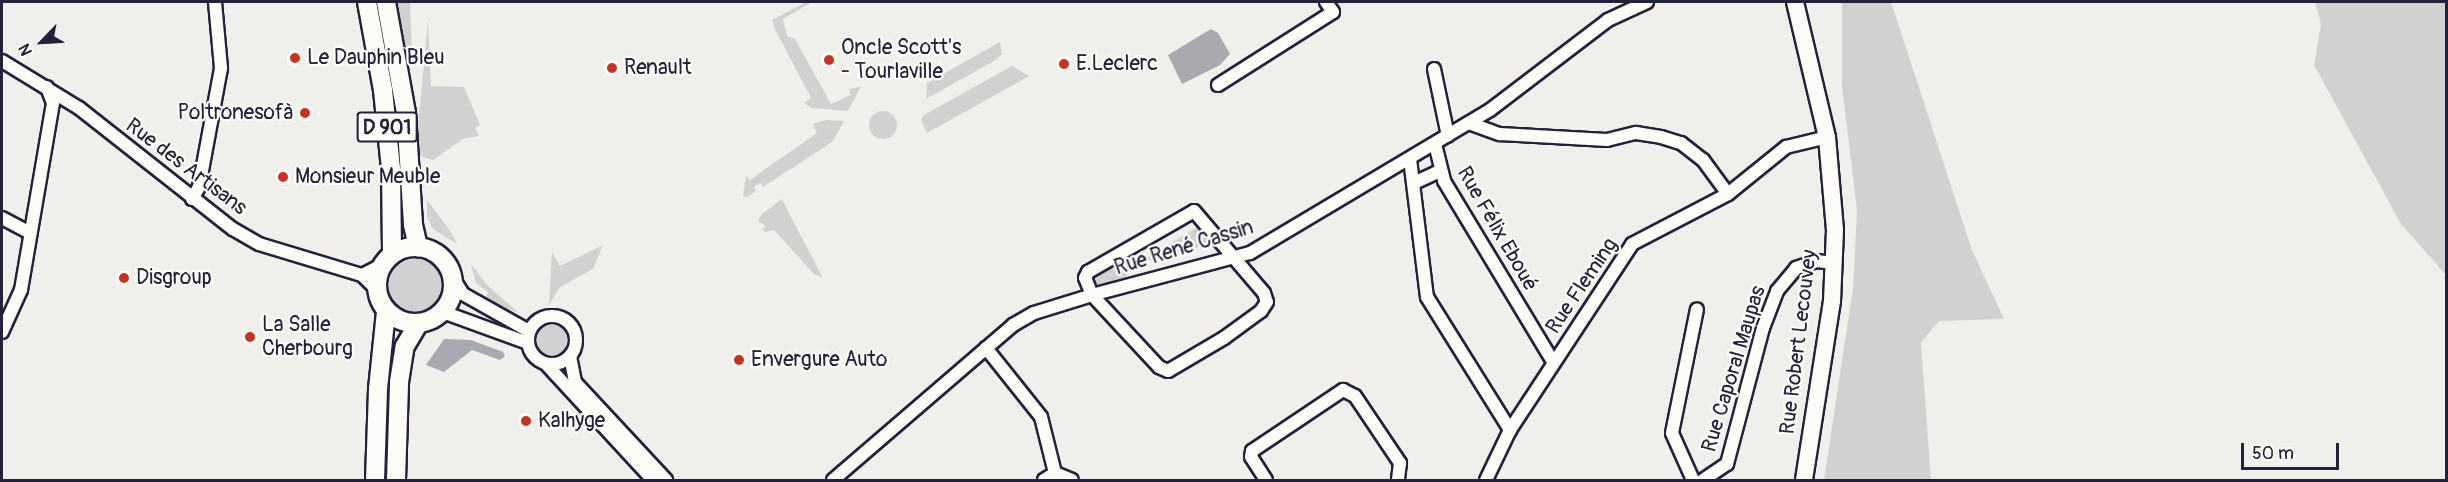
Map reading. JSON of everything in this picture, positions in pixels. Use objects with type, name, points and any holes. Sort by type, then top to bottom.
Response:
[{"type":"main road","name":"D 901","points":[[367,2],[385,101],[391,169],[387,260]]},
{"type":"main road","name":"D 901","points":[[386,2],[406,113],[413,225],[418,247]]},
{"type":"main road","points":[[396,480],[399,382],[405,346],[418,324],[443,312],[450,302],[453,279],[441,256],[418,247],[387,260],[377,290],[386,311],[395,318],[418,324]]},
{"type":"main road","points":[[375,480],[378,389],[386,311]]},
{"type":"street","points":[[192,199],[200,187],[221,68],[214,2]]},
{"type":"street","points":[[1218,85],[1333,12],[1326,2]]},
{"type":"street","name":"Rue René Cassin","points":[[833,480],[986,348],[1034,313],[1092,295],[1234,258],[1282,236],[1469,123],[1608,20],[1647,2]]},
{"type":"street","name":"Rue Robert Lecouvey","points":[[1795,2],[1827,137],[1835,263],[1804,480]]},
{"type":"street","name":"Rue des Artisans","points":[[2,61],[47,87],[192,199],[259,244],[362,274]]},
{"type":"street","points":[[1434,69],[1448,136]]},
{"type":"street","points":[[2,332],[21,290],[53,103],[47,87]]},
{"type":"street","points":[[1469,123],[1500,134],[1607,140],[1636,133],[1661,137],[1681,143],[1702,160],[1728,194]]},
{"type":"street","name":"Rue Fleming","points":[[1486,480],[1510,430],[1632,244],[1728,194],[1786,147],[1827,137]]},
{"type":"street","name":"Rue Félix Eboué","points":[[1435,144],[1440,171],[1553,362]]},
{"type":"street","points":[[1410,159],[1427,297],[1510,430]]},
{"type":"street","points":[[1414,183],[1440,171]]},
{"type":"street","points":[[1194,211],[1234,258],[1264,293],[1267,302],[1261,311],[1177,368],[1159,367],[1092,295],[1085,284],[1088,272],[1194,211]]},
{"type":"street","points":[[2,218],[30,233]]},
{"type":"street","points":[[377,290],[362,274],[387,260]]},
{"type":"street","name":"Rue Caporal Maupas","points":[[1703,480],[1727,464],[1763,328],[1777,291],[1796,268],[1816,261],[1835,263]]},
{"type":"street","points":[[453,279],[463,294],[528,337],[532,354],[546,364],[653,480]]},
{"type":"street","name":"Rue Caporal Maupas","points":[[1693,480],[1672,433],[1697,309]]},
{"type":"street","points":[[443,312],[528,337]]},
{"type":"street","points":[[528,337],[545,317],[563,319],[576,337],[570,356],[575,382],[666,480]]},
{"type":"street","points":[[986,348],[1041,417],[1055,473]]},
{"type":"street","points":[[546,364],[560,363],[570,356]]},
{"type":"street","points":[[1266,480],[1251,457],[1252,451],[1342,390],[1355,396],[1400,463],[1398,480]]},
{"type":"street","points":[[1044,480],[1055,473]]},
{"type":"street","points":[[1055,473],[1072,480]]},
{"type":"shaded area","points":[[395,2],[410,2],[412,54],[407,55]]},
{"type":"shaded area","points":[[806,2],[812,2],[783,19],[787,36],[795,39],[831,104],[851,95],[849,90],[861,86],[848,111],[812,108],[804,103],[811,98],[775,29],[772,20]]},
{"type":"shaded area","points":[[1842,2],[1891,2],[1972,250],[2004,319],[1939,321],[1921,343],[1931,480],[1824,480],[1853,288],[1857,210],[1842,86]]},
{"type":"shaded area","points":[[2315,2],[2446,2],[2446,275],[2401,224],[2314,65],[2321,24]]},
{"type":"shaded area","points":[[434,16],[428,21],[431,86],[464,87],[480,125],[475,128],[479,136],[463,139],[433,160],[419,156],[418,126],[428,20]]},
{"type":"shaded area","points":[[1211,29],[1218,33],[1230,54],[1220,65],[1182,84],[1168,55]]},
{"type":"shaded area","points":[[1000,42],[1002,54],[994,61],[926,99],[927,83]]},
{"type":"shaded area","points":[[1012,66],[1029,76],[927,133],[921,120],[924,115]]},
{"type":"shaded area","points":[[883,111],[893,115],[897,125],[893,135],[883,139],[873,135],[869,125],[873,115]]},
{"type":"shaded area","points":[[826,120],[844,121],[832,142],[763,187],[761,183],[754,187],[756,191],[748,197],[743,196],[746,176],[750,180],[817,133],[813,124]]},
{"type":"shaded area","points":[[782,199],[823,278],[814,274],[774,230],[765,232],[762,229],[766,226],[758,221],[762,214]]},
{"type":"shaded area","points":[[427,200],[451,232],[457,244],[433,229],[427,217]]},
{"type":"shaded area","points":[[1199,226],[1214,243],[1136,264]]},
{"type":"shaded area","points":[[603,245],[593,269],[560,287],[549,305],[552,252],[560,266]]},
{"type":"shaded area","points":[[416,259],[426,261],[435,267],[441,276],[443,286],[441,296],[435,305],[426,311],[416,313],[406,311],[397,305],[391,296],[389,286],[391,276],[397,267],[406,261]]},
{"type":"shaded area","points":[[1119,263],[1136,264],[1126,277],[1095,286],[1091,280]]},
{"type":"shaded area","points":[[471,264],[487,285],[519,313],[485,301],[488,292],[476,283]]},
{"type":"shaded area","points":[[552,325],[558,326],[566,334],[566,346],[558,354],[552,355],[546,354],[538,346],[537,340],[538,334],[546,326]]},
{"type":"shaded area","points":[[444,339],[471,340],[503,352],[505,356],[500,360],[472,350],[444,372],[426,365]]},
{"type":"place","name":"Le Dauphin Bleu","points":[[295,58]]},
{"type":"place","name":"Oncle Scott's - Tourlaville","points":[[829,60]]},
{"type":"place","name":"E.Leclerc","points":[[1064,64]]},
{"type":"place","name":"Renault","points":[[612,68]]},
{"type":"place","name":"Poltronesofà","points":[[305,113]]},
{"type":"place","name":"Monsieur Meuble","points":[[283,177]]},
{"type":"place","name":"Disgroup","points":[[124,278]]},
{"type":"place","name":"La Salle Cherbourg","points":[[250,337]]},
{"type":"place","name":"Envergure Auto","points":[[739,360]]},
{"type":"place","name":"Kalhyge","points":[[526,421]]}]
